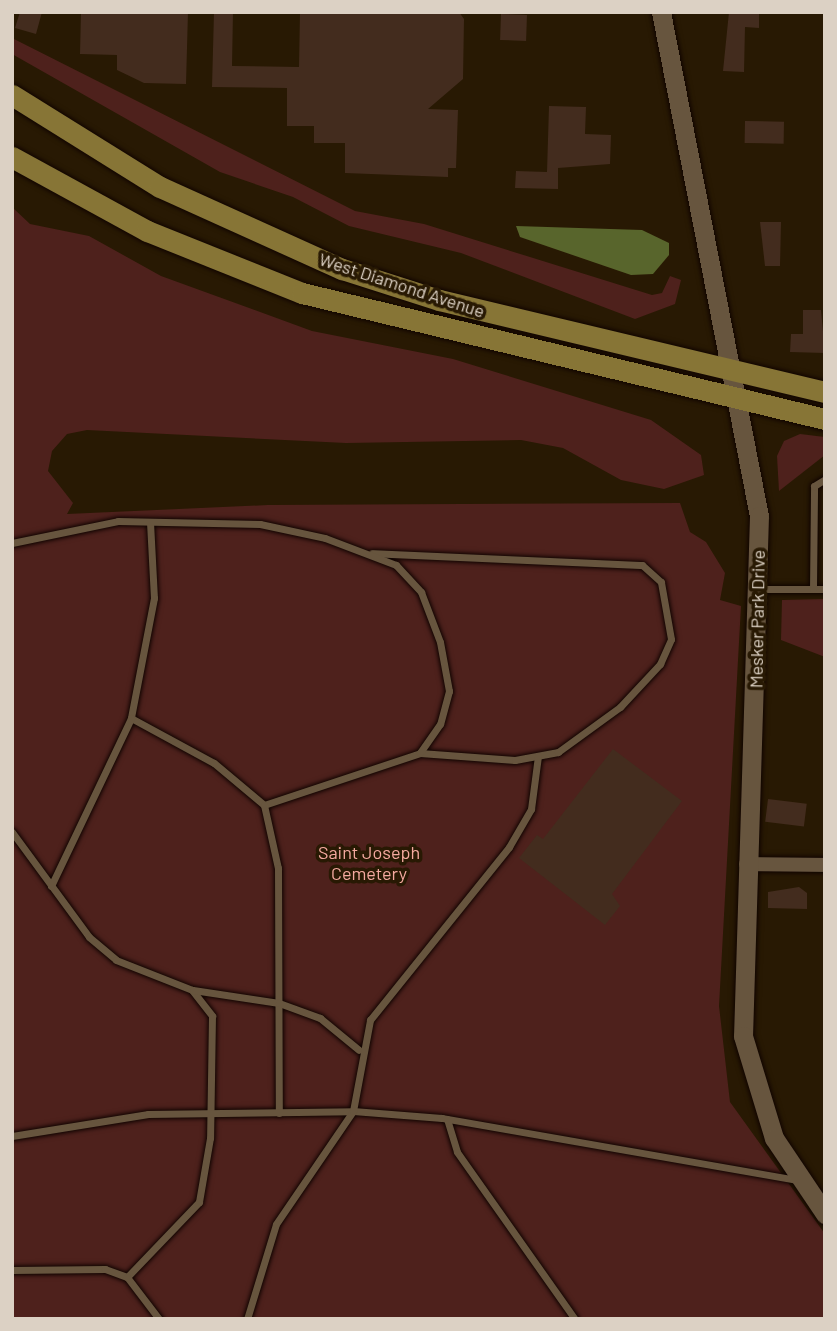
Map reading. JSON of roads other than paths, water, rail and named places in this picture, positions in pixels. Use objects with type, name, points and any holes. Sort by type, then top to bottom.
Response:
[{"type":"main road","name":"West Diamond Avenue","points":[[12,95],[160,187],[342,269],[439,300],[825,392]]},
{"type":"main road","name":"West Diamond Avenue","points":[[12,157],[147,231],[302,293],[825,419]]},
{"type":"street","name":"Mesker Park Drive","points":[[661,12],[739,399],[759,516],[759,589],[740,993],[745,1052],[763,1113],[800,1180],[825,1214]]},
{"type":"street","points":[[746,864],[825,864]]},
{"type":"lane","points":[[813,589],[814,486],[824,479]]},
{"type":"lane","points":[[51,886],[131,718],[153,598],[150,522]]},
{"type":"lane","points":[[12,543],[47,531],[150,522],[260,524],[372,553],[396,565],[421,592],[440,642],[449,691],[440,724],[420,753]]},
{"type":"lane","points":[[264,805],[420,753],[538,756],[558,752],[620,707],[660,664],[671,639],[662,582],[642,565],[617,561],[372,553]]},
{"type":"lane","points":[[759,589],[825,589]]},
{"type":"lane","points":[[131,718],[204,756],[264,805],[278,868],[279,1113]]},
{"type":"lane","points":[[247,1319],[276,1224],[353,1111],[359,1050],[370,1020],[509,847],[531,809],[538,756]]},
{"type":"lane","points":[[12,832],[89,937],[116,960],[192,990],[279,1003],[320,1018],[359,1050]]},
{"type":"lane","points":[[127,1277],[199,1202],[210,1115],[212,1016],[192,990]]},
{"type":"lane","points":[[12,1136],[148,1114],[353,1111],[447,1118],[800,1180]]},
{"type":"lane","points":[[447,1118],[457,1152],[575,1319]]},
{"type":"lane","points":[[12,1270],[105,1269],[127,1277],[159,1319]]},
{"type":"park label","name":"Saint Joseph Cemetery","points":[[369,863]]}]
